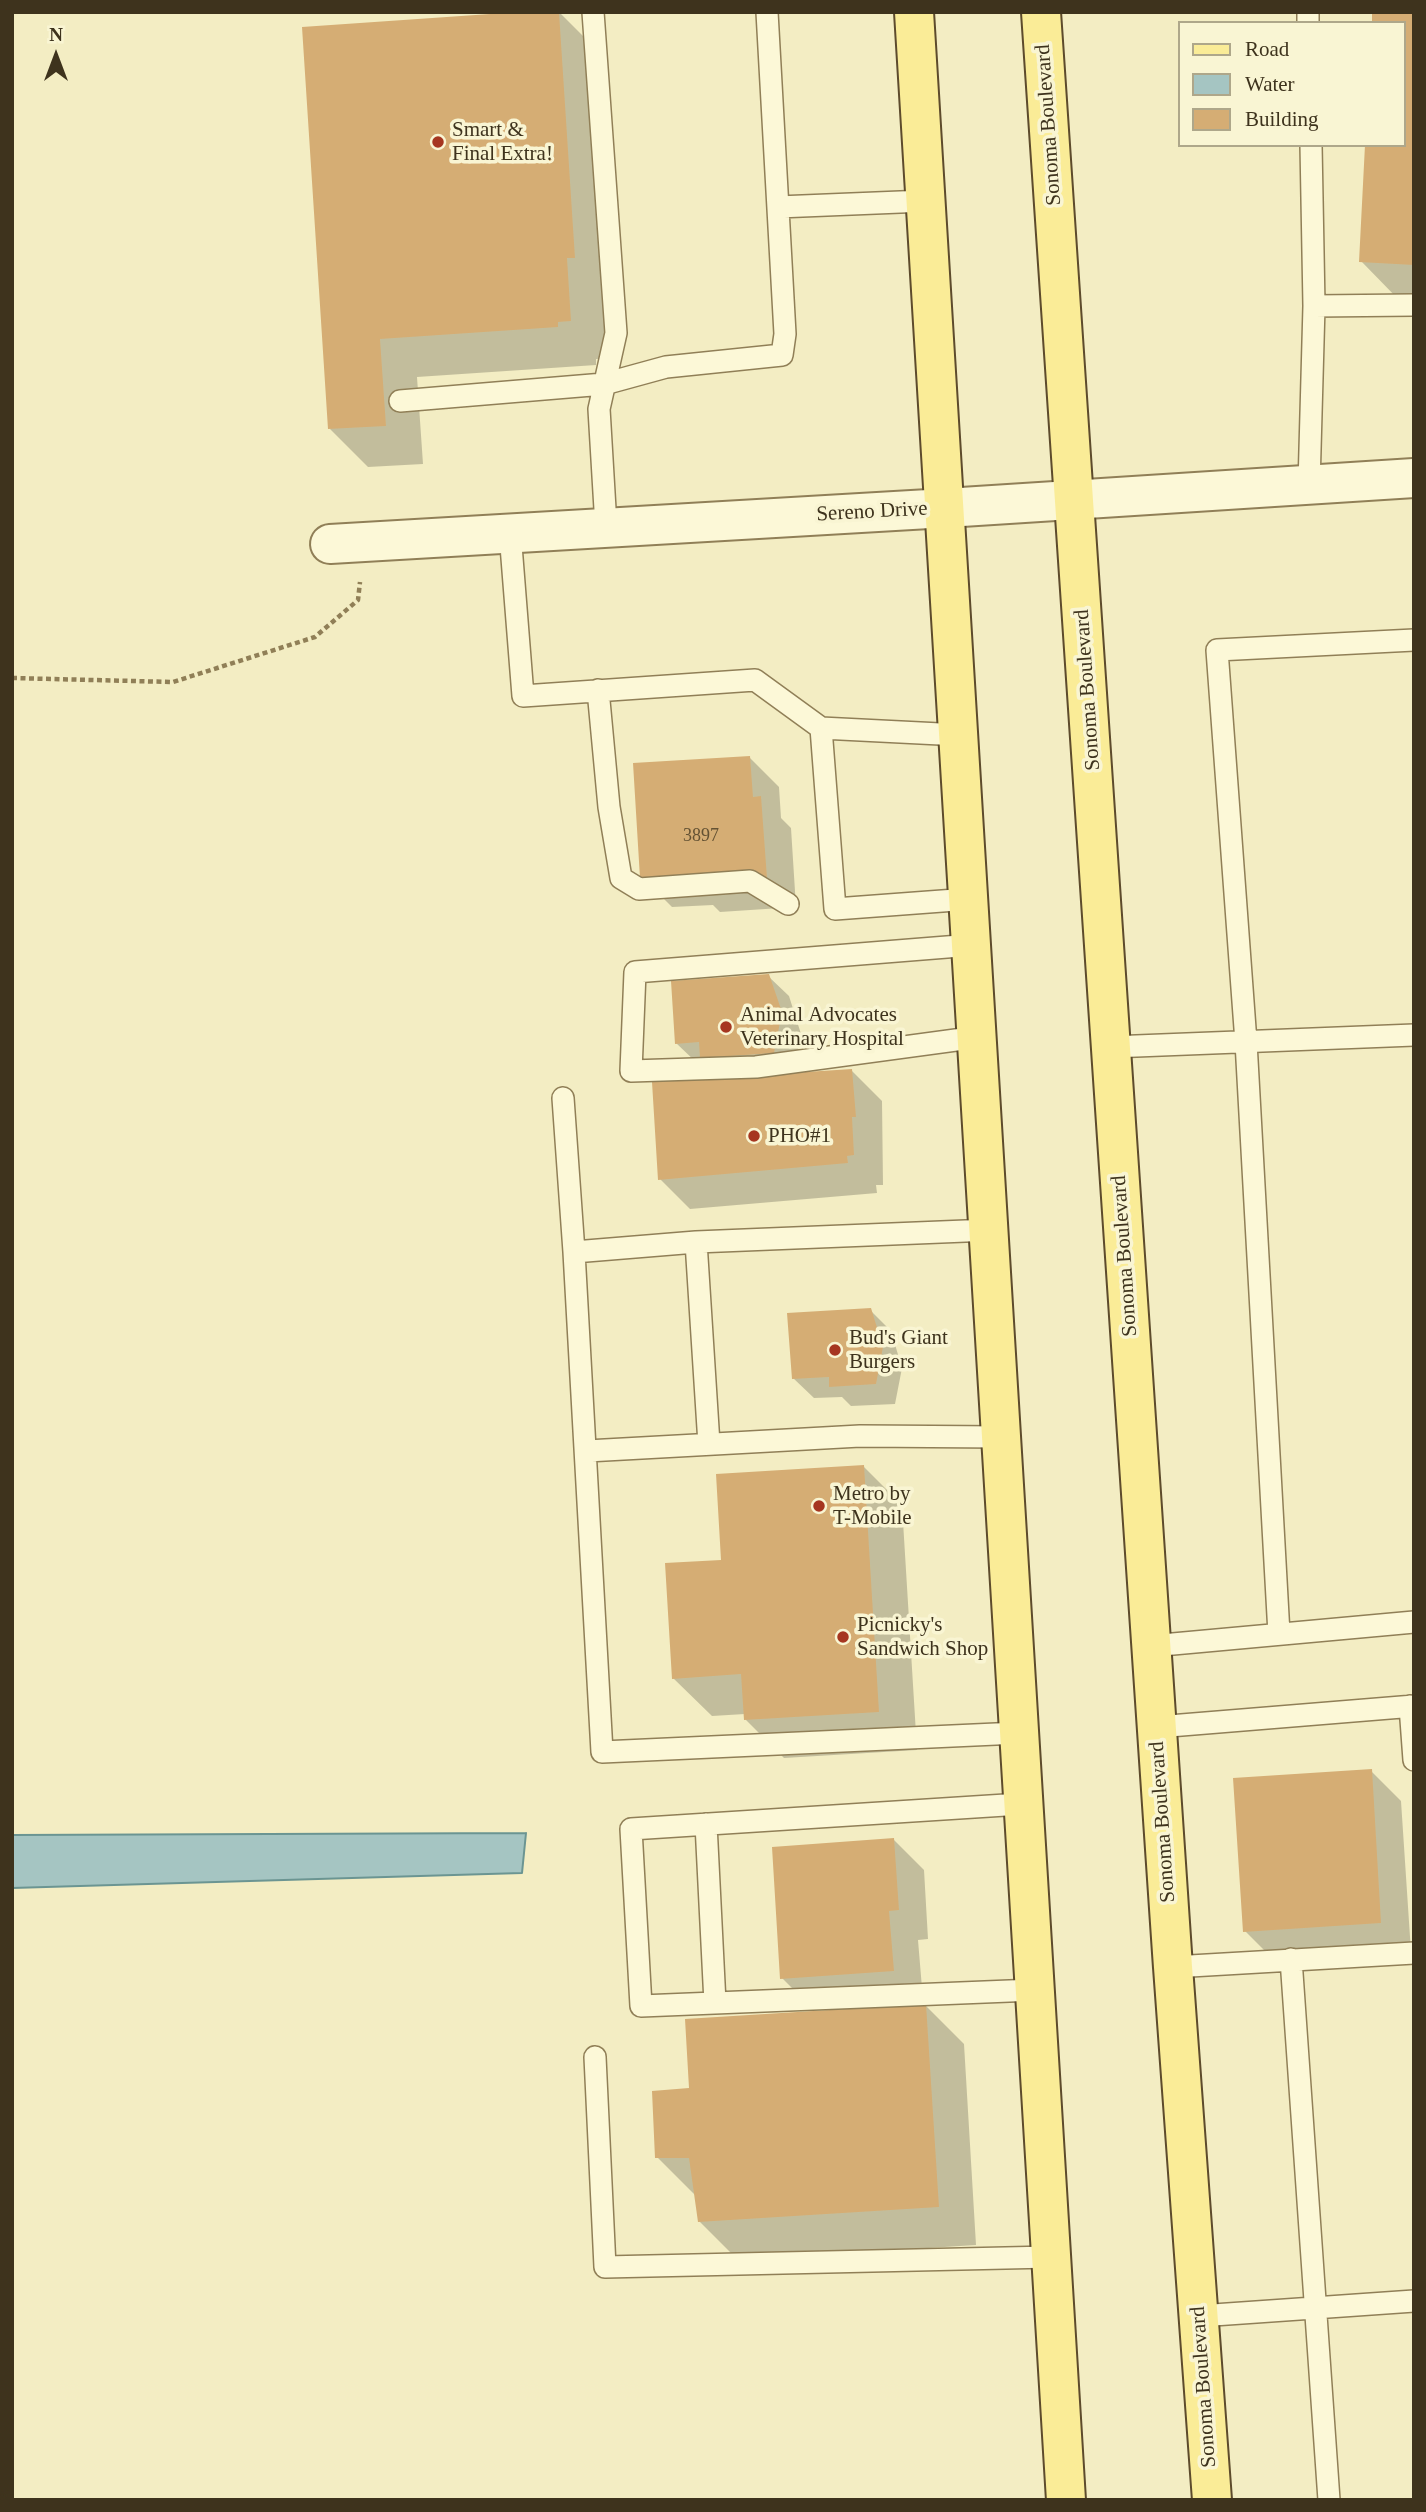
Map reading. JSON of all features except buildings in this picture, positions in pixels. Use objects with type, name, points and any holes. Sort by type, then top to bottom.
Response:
[{"type":"main road","points":[[914,12],[990,1230],[1021,1804],[1066,2500]]},
{"type":"main road","name":"Sonoma Boulevard","points":[[1041,12],[1172,1967],[1212,2500]]},
{"type":"street","name":"Sereno Drive","points":[[346,544],[1414,478]]},
{"type":"lane","points":[[593,12],[615,333],[599,408],[606,526]]},
{"type":"lane","points":[[400,401],[604,384],[666,367],[782,355],[785,334],[767,12]]},
{"type":"lane","points":[[1309,485],[1314,306],[1311,147]]},
{"type":"lane","points":[[778,207],[925,201]]},
{"type":"lane","points":[[1314,306],[1414,305]]},
{"type":"lane","points":[[510,533],[523,696],[755,680],[821,728],[960,735]]},
{"type":"lane","points":[[1279,1634],[1246,1042],[1217,650],[1414,640]]},
{"type":"lane","points":[[598,690],[609,807],[621,878],[639,889],[750,881],[788,904]]},
{"type":"lane","points":[[821,728],[835,909],[969,899]]},
{"type":"lane","points":[[972,946],[635,972],[631,1070],[756,1067],[978,1037]]},
{"type":"lane","points":[[1111,1047],[1414,1035]]},
{"type":"lane","points":[[563,1098],[587,1451],[603,1752],[1017,1733]]},
{"type":"lane","points":[[573,1252],[696,1242],[990,1230]]},
{"type":"lane","points":[[696,1242],[709,1444]]},
{"type":"lane","points":[[587,1451],[860,1436],[1002,1437]]},
{"type":"lane","points":[[1151,1646],[1414,1622]]},
{"type":"lane","points":[[1157,1727],[1412,1706],[1414,1760]]},
{"type":"lane","points":[[1021,1804],[631,1829],[640,2006],[1034,1990]]},
{"type":"lane","points":[[706,1824],[715,2003]]},
{"type":"lane","points":[[1172,1967],[1414,1953]]},
{"type":"lane","points":[[1291,1959],[1329,2500]]},
{"type":"lane","points":[[595,2057],[605,2267],[1050,2256]]},
{"type":"lane","points":[[1199,2316],[1414,2301]]},
{"type":"path","points":[[12,678],[173,682],[315,637],[358,600],[346,544]]},
{"type":"water","points":[[526,1833],[522,1873],[12,1888],[12,1835]]},
{"type":"place","name":"Smart & Final Extra!","points":[[438,142]]},
{"type":"place","name":"Animal Advocates Veterinary Hospital","points":[[726,1027]]},
{"type":"place","name":"PHO#1","points":[[754,1136]]},
{"type":"place","name":"Bud's Giant Burgers","points":[[835,1350]]},
{"type":"place","name":"Metro by T-Mobile","points":[[819,1506]]},
{"type":"place","name":"Picnicky's Sandwich Shop","points":[[843,1637]]}]
